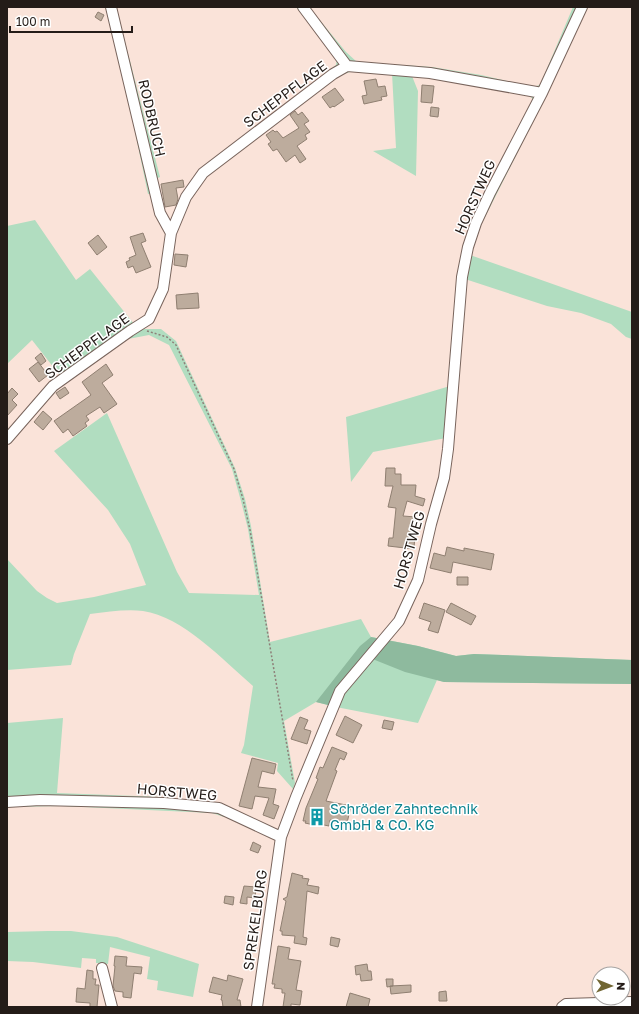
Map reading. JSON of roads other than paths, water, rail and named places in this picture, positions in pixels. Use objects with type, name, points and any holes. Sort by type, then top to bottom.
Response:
[{"type":"street","name":"RODBRUCH","points":[[111,7],[160,213],[171,234]]},
{"type":"street","points":[[303,7],[347,66]]},
{"type":"street","name":"HORSTWEG","points":[[7,802],[40,800],[164,803],[219,808],[281,837],[305,773],[340,691],[399,620],[418,580],[445,470],[462,277],[468,247],[476,223],[490,193],[542,93],[582,7]]},
{"type":"street","name":"SCHEPPFLAGE","points":[[7,439],[53,386],[149,319],[163,289],[171,234],[186,197],[203,173],[333,74],[347,66],[430,73],[542,93]]},
{"type":"street","points":[[164,222],[176,221]]},
{"type":"street","name":"SPREKELBURG","points":[[257,1007],[281,837]]},
{"type":"street","points":[[102,968],[112,1007]]},
{"type":"street","points":[[562,1007],[566,1004],[632,1002]]},
{"type":"place","name":"Schröder Zahntechnik GmbH & CO. KG","points":[[317,817]]}]
